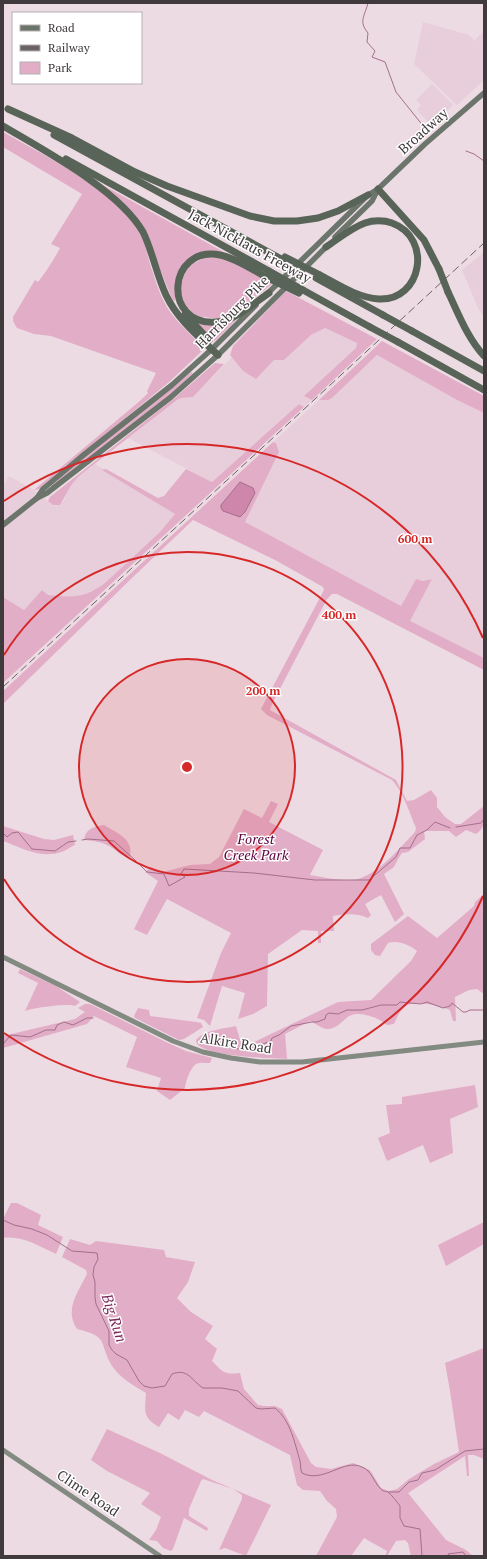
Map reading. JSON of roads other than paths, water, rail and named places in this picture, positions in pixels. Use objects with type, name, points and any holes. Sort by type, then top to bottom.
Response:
[{"type":"highway","points":[[5,108],[72,138],[135,172],[166,186],[250,216],[297,222],[318,218],[338,211],[368,195]]},
{"type":"highway","name":"Jack Nicklaus Freeway","points":[[5,108],[256,245],[318,276],[412,332],[484,371]]},
{"type":"highway","points":[[3,125],[74,170],[118,202],[128,212],[143,232],[166,295],[173,307],[184,322],[217,350]]},
{"type":"highway","name":"Jack Nicklaus Freeway","points":[[3,125],[267,274],[301,292],[310,294],[484,390]]},
{"type":"highway","points":[[378,188],[424,240],[439,269],[466,332],[484,356]]},
{"type":"highway","points":[[318,276],[357,294],[379,299],[394,297],[402,292],[413,280],[418,265],[418,256],[412,239],[406,231],[397,225],[387,222],[377,221],[365,223],[326,247]]},
{"type":"highway","points":[[217,350],[182,310],[177,291],[180,276],[188,264],[201,256],[215,254],[267,274]]},
{"type":"highway","points":[[179,302],[197,319],[202,321],[217,322],[234,316],[269,293]]},
{"type":"main road","name":"Broadway","points":[[378,188],[484,92]]},
{"type":"main road","name":"Harrisburg Pike","points":[[217,350],[269,293],[368,195],[378,188]]},
{"type":"main road","name":"Harrisburg Pike","points":[[3,526],[38,498],[43,489],[217,350],[326,247],[372,201],[378,188]]},
{"type":"main road","name":"Alkire Road","points":[[3,957],[173,1041],[203,1052],[231,1058],[260,1062],[302,1062],[484,1042]]},
{"type":"main road","name":"Clime Road","points":[[3,1450],[160,1556]]},
{"type":"waterway","points":[[368,3],[364,15],[363,25],[368,33],[367,42],[375,51],[372,57],[385,62],[396,92],[424,127]]},
{"type":"waterway","points":[[466,151],[474,154],[484,161]]},
{"type":"waterway","points":[[456,827],[481,823],[484,819]]},
{"type":"waterway","points":[[140,865],[147,872],[164,874],[169,886],[185,877],[181,874],[184,869],[254,873],[315,880],[369,880],[396,857],[400,848],[410,848],[417,835],[427,830],[435,822],[450,828]]},
{"type":"waterway","points":[[3,833],[7,837],[12,833],[18,832],[32,849],[55,851],[68,842],[76,841]]},
{"type":"waterway","points":[[82,840],[114,841],[136,861]]},
{"type":"waterway","points":[[207,1040],[215,1041],[219,1045],[225,1044],[237,1049],[248,1049],[271,1041],[272,1038],[279,1035],[291,1026],[317,1022],[325,1019],[326,1015],[329,1013],[338,1014],[347,1010],[362,1010],[381,1005],[397,1005],[400,1002],[421,1004],[427,1002],[443,1008],[450,1006],[452,1003],[463,1012],[470,1010],[484,1010]]},
{"type":"waterway","points":[[3,1044],[11,1035],[30,1037],[46,1030],[55,1030],[57,1025],[64,1022],[73,1025],[87,1018],[93,1018]]},
{"type":"waterway","name":"Big Run","points":[[3,1220],[47,1235],[72,1251],[97,1253],[98,1259],[94,1267],[93,1275],[95,1282],[95,1297],[96,1304],[109,1331],[109,1345],[116,1354],[127,1360],[139,1381],[144,1386],[152,1388],[165,1386],[172,1374],[182,1373],[189,1376],[203,1388],[222,1388],[238,1391],[256,1408],[275,1408],[285,1419],[291,1432],[302,1473],[310,1476],[325,1474],[355,1465],[365,1469],[381,1489],[390,1493],[400,1506],[400,1518],[404,1526],[420,1529],[422,1556]]},
{"type":"waterway","points":[[389,1492],[399,1492],[409,1482],[418,1480],[422,1473],[435,1470],[465,1451],[484,1449]]},
{"type":"waterway","name":"Big Run","points":[[449,1556],[448,1554],[463,1552],[466,1556]]},
{"type":"railway","points":[[3,687],[484,243]]},
{"type":"park label","name":"Forest Creek Park","points":[[256,848]]}]
